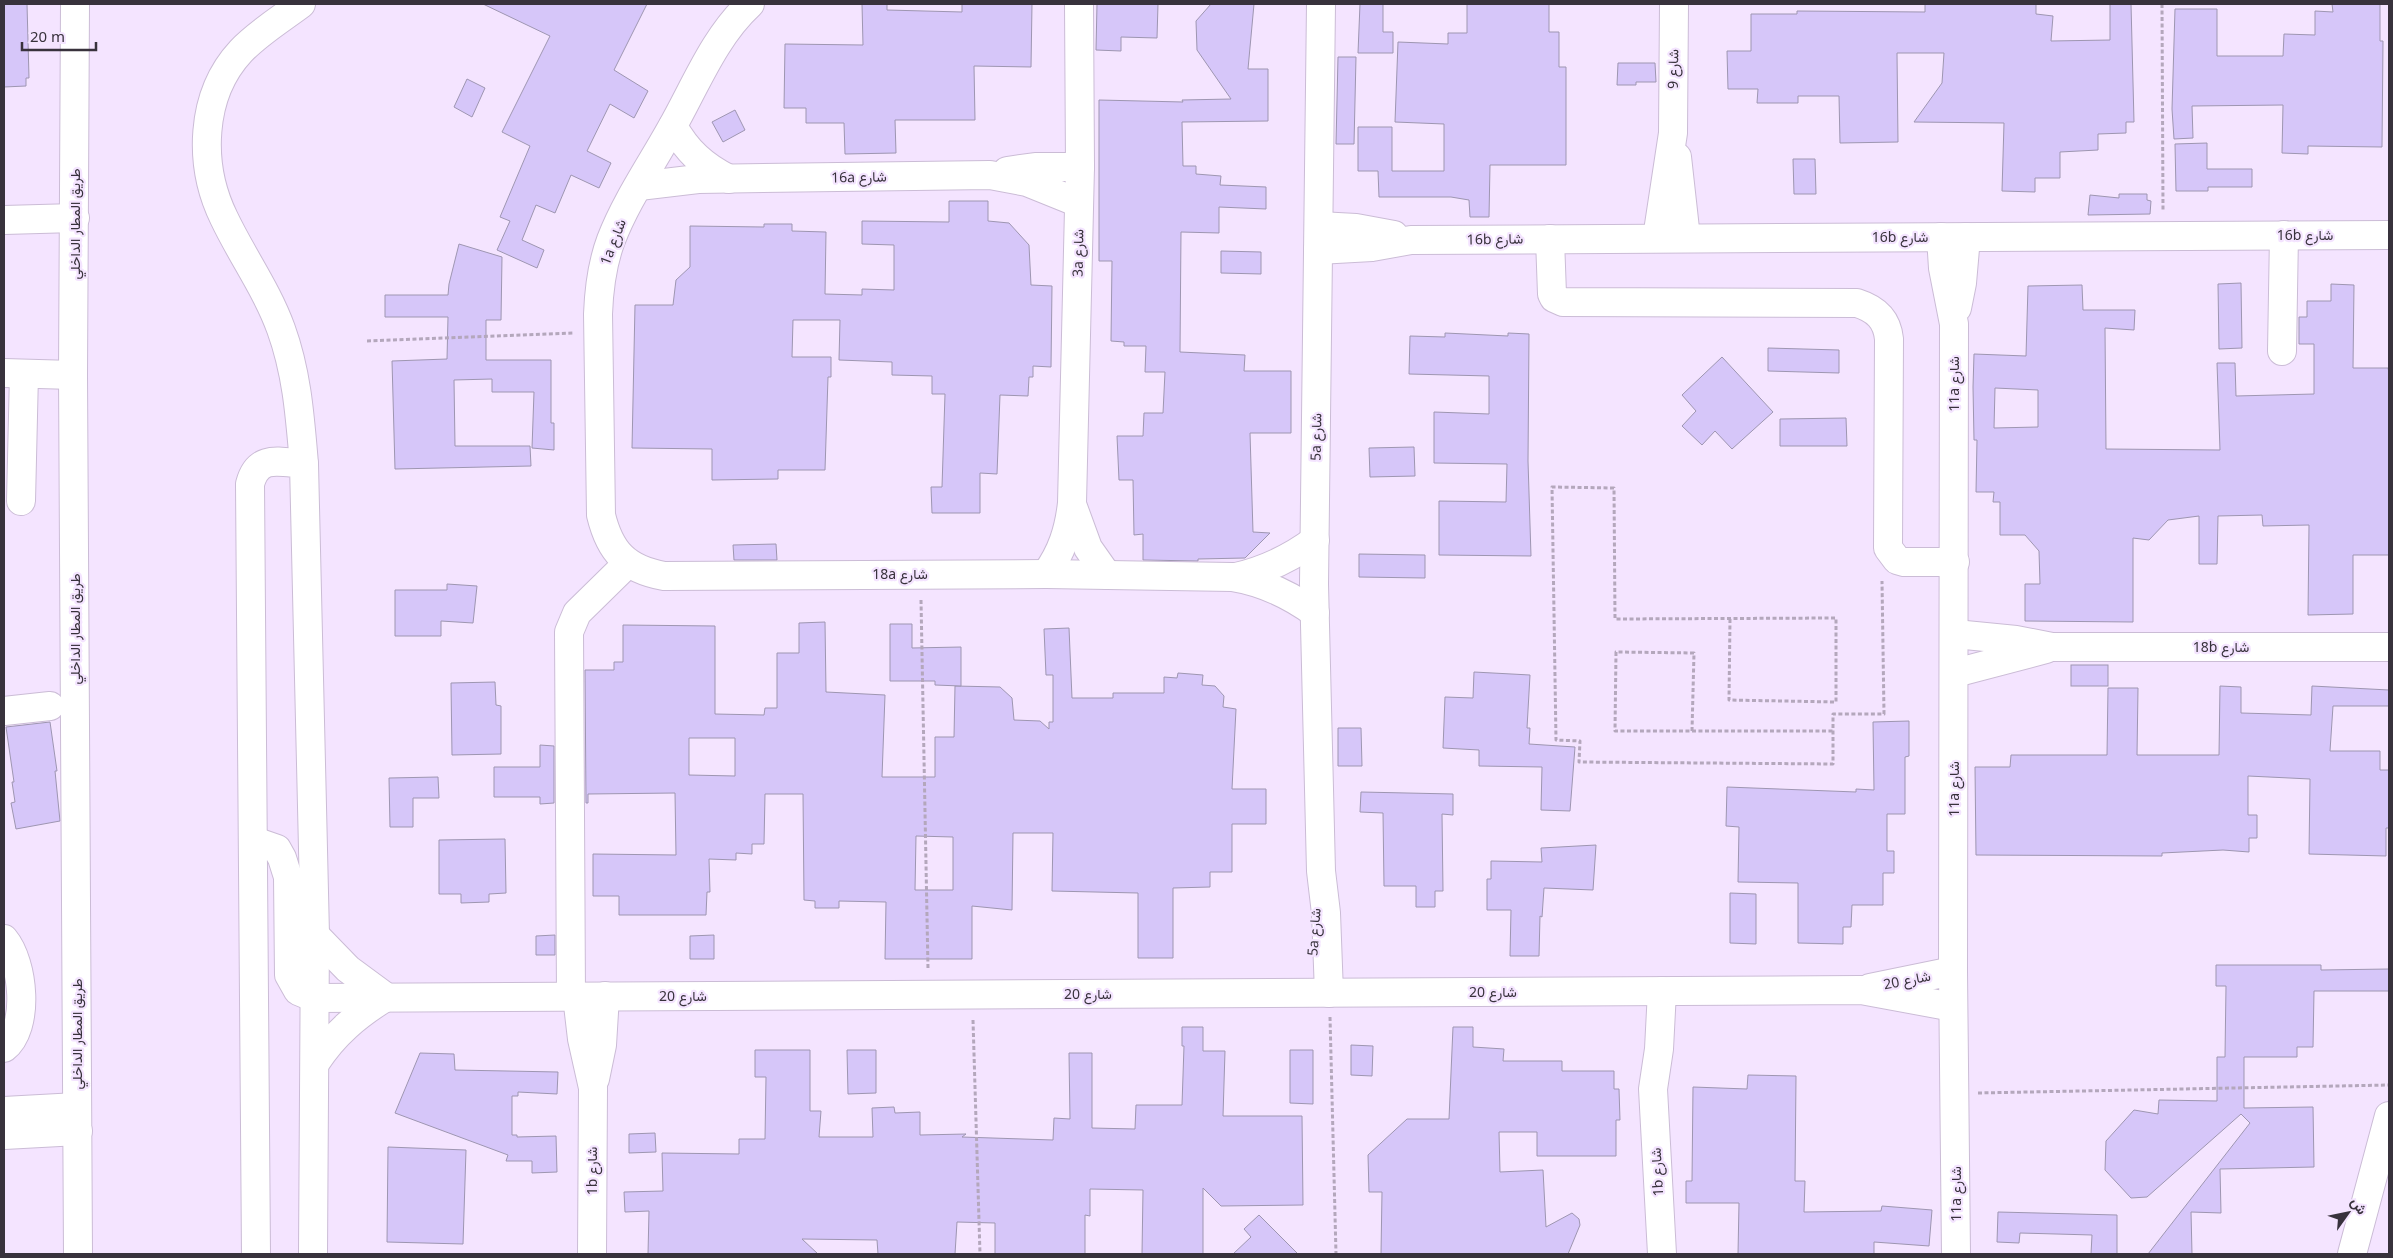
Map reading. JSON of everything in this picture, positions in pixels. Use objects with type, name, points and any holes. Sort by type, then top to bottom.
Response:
[{"type":"street","name":"طريق المطار الداخلي","points":[[75,4],[74,375],[78,1254]]},
{"type":"street","points":[[300,4],[241,51],[222,78],[209,112],[206,149],[212,185],[223,216],[281,328],[299,397],[304,464],[315,935],[316,1062],[313,1254]]},
{"type":"street","name":"1a شارع","points":[[601,516],[598,332],[599,291],[603,264],[612,239],[639,186],[728,28],[750,4]]},
{"type":"street","name":"3a شارع","points":[[1046,574],[1064,540],[1072,503],[1080,167],[1079,4]]},
{"type":"street","name":"5a شارع","points":[[1320,993],[1314,914],[1321,871],[1315,540],[1321,4]]},
{"type":"street","name":"شارع 9","points":[[1656,238],[1672,134],[1674,4]]},
{"type":"street","points":[[673,126],[695,158],[711,170],[728,179]]},
{"type":"street","name":"شارع 9","points":[[1672,134],[1686,238]]},
{"type":"street","name":"16a شارع","points":[[639,186],[728,179],[990,175],[1035,167],[1080,167]]},
{"type":"street","name":"16a شارع","points":[[990,175],[1027,182],[1079,203]]},
{"type":"street","points":[[4,220],[75,218]]},
{"type":"street","name":"16b شارع","points":[[1318,238],[1373,230],[1411,240],[2389,234]]},
{"type":"street","points":[[2282,351],[2284,235]]},
{"type":"street","name":"11a شارع","points":[[1953,237],[1943,268],[1954,324],[1955,673],[1953,1007],[1956,1254]]},
{"type":"street","points":[[1550,238],[1552,294],[1554,298],[1563,302],[1857,303],[1876,312],[1888,329],[1890,339],[1887,541],[1892,555],[1897,560],[1904,562],[1955,562]]},
{"type":"street","points":[[21,501],[14,373],[74,375]]},
{"type":"street","points":[[256,1254],[250,484],[252,475],[264,463],[304,464]]},
{"type":"street","name":"3a شارع","points":[[1072,503],[1076,519],[1088,548],[1107,575]]},
{"type":"street","name":"18a شارع","points":[[601,516],[605,534],[615,550],[628,563],[645,572],[664,576],[1046,574],[1232,577],[1250,580],[1284,592],[1315,612]]},
{"type":"street","name":"18a شارع","points":[[1232,577],[1250,574],[1284,560],[1315,540]]},
{"type":"street","name":"1b شارع","points":[[592,1254],[592,1088],[574,996],[569,632],[577,612],[628,563]]},
{"type":"street","name":"18b شارع","points":[[1955,634],[2008,639],[2052,647],[2389,647]]},
{"type":"street","name":"18b شارع","points":[[1955,673],[2052,647]]},
{"type":"street","points":[[4,711],[50,706]]},
{"type":"street","points":[[254,841],[277,850],[287,868],[288,975],[298,991],[315,998]]},
{"type":"street","points":[[315,935],[348,969],[386,997],[361,1013],[339,1032],[316,1062]]},
{"type":"street","points":[[4,940],[13,957],[21,998],[21,1014],[15,1036],[4,1048]]},
{"type":"street","name":"شارع 20","points":[[1862,990],[1953,971]]},
{"type":"street","name":"شارع 20","points":[[315,998],[1862,990],[1953,1007]]},
{"type":"street","name":"1b شارع","points":[[1654,991],[1645,1050],[1653,1089],[1662,1254]]},
{"type":"street","name":"1b شارع","points":[[592,1088],[601,1057],[605,996]]},
{"type":"street","points":[[4,1111],[77,1119]]},
{"type":"street","points":[[2352,1254],[2389,1116]]},
{"type":"street","points":[[4,1135],[77,1119]]},
{"type":"path","points":[[2162,4],[2163,236]]},
{"type":"path","points":[[368,341],[598,332]]},
{"type":"path","points":[[1730,619],[1728,700],[1836,702],[1836,618],[1615,620],[1614,488],[1552,487],[1556,740],[1580,741],[1580,762],[1833,764],[1833,714],[1884,714],[1882,574],[1892,555]]},
{"type":"path","points":[[920,574],[928,994]]},
{"type":"path","points":[[1692,731],[1694,653],[1616,652],[1615,731],[1692,731],[1833,731]]},
{"type":"path","points":[[1320,993],[1336,1254]]},
{"type":"path","points":[[972,994],[980,1254]]},
{"type":"path","points":[[1955,1094],[2389,1086]]},
{"type":"building","points":[[4,4],[27,4],[29,78],[26,78],[26,86],[4,87]]},
{"type":"building","points":[[483,4],[647,4],[614,70],[648,91],[634,118],[610,104],[587,151],[611,163],[599,188],[571,175],[555,213],[536,205],[522,240],[544,250],[537,268],[497,250],[510,221],[500,217],[530,146],[502,132],[550,36]]},
{"type":"building","points":[[862,4],[887,4],[887,10],[962,12],[962,4],[1032,4],[1031,67],[974,66],[975,120],[895,120],[896,153],[845,154],[844,123],[806,123],[806,108],[784,108],[785,44],[863,45]]},
{"type":"building","points":[[1097,4],[1158,4],[1157,38],[1121,37],[1121,51],[1096,50]]},
{"type":"building","points":[[1211,4],[1254,4],[1248,69],[1268,69],[1268,121],[1182,122],[1183,166],[1196,166],[1196,174],[1221,176],[1220,185],[1266,187],[1266,209],[1219,207],[1219,233],[1181,232],[1180,352],[1245,355],[1244,371],[1291,371],[1291,433],[1250,433],[1253,532],[1270,533],[1245,558],[1198,559],[1198,561],[1143,560],[1143,534],[1134,535],[1133,480],[1119,480],[1117,436],[1143,436],[1144,413],[1163,413],[1165,372],[1145,372],[1146,346],[1124,346],[1124,342],[1111,341],[1112,261],[1099,261],[1099,100],[1183,102],[1182,100],[1231,99],[1197,50],[1196,21]]},
{"type":"building","points":[[1360,4],[1383,4],[1383,32],[1393,32],[1393,53],[1358,53]]},
{"type":"building","points":[[1467,4],[1549,4],[1549,32],[1559,32],[1559,67],[1566,67],[1566,165],[1490,165],[1489,217],[1470,217],[1469,200],[1451,197],[1379,197],[1378,171],[1358,171],[1358,127],[1392,127],[1392,171],[1444,171],[1444,124],[1395,122],[1398,42],[1448,44],[1448,33],[1467,33]]},
{"type":"building","points":[[1925,4],[2036,4],[2036,14],[2053,16],[2051,41],[2110,40],[2110,4],[2131,4],[2134,122],[2126,122],[2126,133],[2098,134],[2098,150],[2060,152],[2060,178],[2035,178],[2035,192],[2002,191],[2004,123],[1914,122],[1942,83],[1944,53],[1897,53],[1898,142],[1840,143],[1839,96],[1798,96],[1798,103],[1757,103],[1758,89],[1728,89],[1727,51],[1751,51],[1751,14],[1797,14],[1797,11],[1925,12]]},
{"type":"building","points":[[2332,4],[2380,4],[2380,41],[2383,41],[2382,147],[2308,146],[2308,154],[2282,153],[2283,105],[2192,106],[2193,138],[2174,139],[2172,109],[2175,9],[2217,9],[2217,56],[2283,56],[2284,34],[2315,35],[2315,11],[2333,12]]},
{"type":"building","points":[[1338,57],[1356,57],[1354,144],[1336,144]]},
{"type":"building","points":[[1618,63],[1655,63],[1656,82],[1636,82],[1636,85],[1617,85]]},
{"type":"building","points":[[467,79],[485,88],[472,117],[454,107]]},
{"type":"building","points":[[735,110],[745,130],[723,142],[712,122]]},
{"type":"building","points":[[2207,143],[2207,169],[2252,169],[2252,187],[2208,187],[2208,191],[2176,191],[2175,144]]},
{"type":"building","points":[[1793,159],[1815,159],[1816,194],[1794,194]]},
{"type":"building","points":[[2119,194],[2147,194],[2147,200],[2151,201],[2150,214],[2088,215],[2090,195],[2119,198]]},
{"type":"building","points":[[949,201],[988,201],[988,221],[1009,223],[1029,245],[1031,285],[1052,286],[1051,367],[1033,366],[1033,377],[1029,377],[1028,396],[1000,395],[997,474],[980,473],[980,513],[932,513],[931,487],[942,487],[945,394],[932,394],[932,376],[892,375],[892,362],[839,360],[840,320],[793,320],[792,357],[831,357],[831,377],[828,377],[825,470],[778,470],[778,479],[712,480],[712,449],[632,448],[635,305],[673,305],[676,280],[690,267],[690,226],[764,227],[764,224],[792,224],[792,231],[826,232],[825,294],[862,295],[862,289],[894,290],[894,245],[862,244],[862,221],[949,222]]},
{"type":"building","points":[[459,244],[502,257],[501,320],[486,320],[486,360],[551,360],[551,423],[554,423],[554,450],[532,448],[534,392],[492,392],[492,379],[454,380],[455,446],[530,446],[531,466],[395,469],[392,361],[447,359],[448,317],[385,317],[385,295],[448,295]]},
{"type":"building","points":[[1221,251],[1261,252],[1261,274],[1221,273]]},
{"type":"building","points":[[2241,283],[2242,348],[2219,349],[2218,284]]},
{"type":"building","points":[[2331,284],[2354,285],[2353,368],[2388,368],[2389,373],[2389,555],[2353,555],[2353,614],[2308,615],[2309,525],[2263,526],[2262,515],[2218,516],[2217,564],[2199,564],[2199,516],[2168,520],[2149,540],[2133,538],[2133,622],[2025,621],[2025,584],[2040,584],[2039,551],[2025,535],[2000,535],[2000,502],[1993,502],[1994,492],[1976,492],[1977,440],[1974,440],[1973,387],[1974,354],[2026,356],[2028,286],[2082,285],[2083,310],[2135,310],[2134,330],[2105,328],[2106,449],[2220,450],[2217,363],[2235,363],[2236,396],[2314,394],[2314,344],[2299,344],[2299,317],[2307,317],[2307,301],[2331,301]],"holes":[[[1995,388],[2038,390],[2038,427],[1994,428]]]},
{"type":"building","points":[[1445,333],[1508,336],[1508,333],[1529,334],[1528,461],[1531,556],[1439,555],[1439,501],[1506,502],[1507,464],[1434,463],[1434,412],[1489,414],[1489,376],[1409,374],[1410,336],[1445,337]]},
{"type":"building","points":[[1768,348],[1839,350],[1839,373],[1768,371]]},
{"type":"building","points":[[1722,357],[1773,412],[1732,449],[1715,431],[1702,445],[1682,426],[1696,411],[1682,395]]},
{"type":"building","points":[[1846,418],[1847,446],[1780,446],[1780,419]]},
{"type":"building","points":[[1414,447],[1415,476],[1370,477],[1369,448]]},
{"type":"building","points":[[776,544],[777,560],[734,560],[733,545]]},
{"type":"building","points":[[1359,554],[1425,555],[1425,578],[1359,577]]},
{"type":"building","points":[[447,584],[477,586],[473,623],[441,621],[441,636],[395,636],[395,590],[447,590]]},
{"type":"building","points":[[825,622],[826,692],[885,695],[882,777],[935,777],[935,737],[954,737],[955,686],[1000,687],[1012,698],[1014,720],[1040,721],[1049,729],[1049,722],[1053,722],[1053,675],[1046,675],[1044,629],[1069,628],[1072,698],[1113,698],[1113,693],[1164,693],[1164,677],[1177,678],[1178,673],[1203,675],[1202,685],[1215,686],[1224,696],[1223,707],[1236,709],[1232,789],[1266,789],[1266,824],[1232,824],[1232,872],[1210,872],[1210,887],[1173,888],[1173,958],[1138,958],[1138,893],[1052,891],[1053,833],[1013,833],[1012,910],[972,906],[972,959],[885,959],[886,902],[839,901],[839,908],[815,908],[815,901],[804,900],[803,794],[765,794],[764,844],[752,844],[752,854],[736,853],[736,860],[709,859],[710,892],[707,892],[706,915],[619,915],[619,896],[593,896],[593,854],[676,855],[675,793],[588,794],[588,803],[586,803],[585,670],[614,670],[614,662],[623,662],[623,625],[715,626],[715,714],[764,715],[765,708],[777,708],[777,653],[799,653],[799,623]],"holes":[[[689,738],[735,738],[735,776],[689,775]],[[916,836],[953,837],[953,890],[915,890]]]},
{"type":"building","points":[[890,624],[912,624],[912,648],[961,647],[961,686],[935,685],[935,681],[890,681]]},
{"type":"building","points":[[2071,665],[2108,665],[2108,686],[2071,686]]},
{"type":"building","points":[[1474,672],[1530,675],[1527,728],[1530,728],[1529,744],[1575,747],[1570,811],[1541,810],[1542,767],[1479,766],[1479,750],[1443,748],[1445,697],[1473,698]]},
{"type":"building","points":[[495,682],[496,705],[501,706],[501,754],[452,755],[451,683]]},
{"type":"building","points":[[2220,686],[2241,687],[2241,713],[2311,715],[2312,686],[2389,690],[2389,706],[2333,706],[2330,751],[2380,751],[2380,770],[2389,770],[2389,828],[2386,828],[2386,856],[2309,854],[2310,779],[2248,776],[2248,815],[2257,815],[2257,838],[2249,838],[2249,852],[2223,850],[2162,853],[2162,856],[1976,855],[1975,767],[2010,767],[2011,755],[2107,755],[2108,688],[2138,688],[2137,755],[2219,755]]},
{"type":"building","points":[[1909,721],[1909,756],[1905,757],[1905,814],[1887,814],[1887,851],[1894,851],[1894,873],[1883,873],[1883,905],[1852,905],[1851,927],[1843,927],[1843,944],[1798,943],[1798,883],[1738,882],[1739,827],[1726,826],[1727,787],[1856,792],[1856,789],[1874,790],[1873,722]]},
{"type":"building","points":[[50,722],[57,771],[55,771],[60,821],[16,829],[11,803],[15,802],[12,782],[14,782],[6,727]]},
{"type":"building","points":[[1338,728],[1361,728],[1362,766],[1338,766]]},
{"type":"building","points":[[540,745],[554,746],[554,803],[540,804],[540,797],[494,797],[494,767],[540,767]]},
{"type":"building","points":[[438,777],[439,798],[413,798],[413,827],[390,827],[389,778]]},
{"type":"building","points":[[1361,792],[1453,794],[1453,815],[1442,814],[1443,891],[1435,891],[1435,907],[1416,907],[1416,886],[1384,886],[1383,813],[1360,812]]},
{"type":"building","points":[[505,839],[506,893],[489,894],[489,902],[461,903],[461,894],[439,894],[439,840]]},
{"type":"building","points":[[1596,845],[1593,890],[1544,888],[1542,917],[1540,916],[1539,956],[1510,956],[1511,910],[1487,910],[1487,879],[1491,879],[1491,861],[1542,862],[1541,848]]},
{"type":"building","points":[[1730,893],[1756,894],[1756,944],[1730,943]]},
{"type":"building","points":[[555,935],[555,955],[536,955],[536,936]]},
{"type":"building","points":[[714,935],[714,959],[690,959],[690,936]]},
{"type":"building","points":[[2216,965],[2321,965],[2321,970],[2389,969],[2389,991],[2314,991],[2313,1047],[2297,1047],[2297,1057],[2244,1057],[2244,1108],[2313,1107],[2314,1167],[2220,1169],[2221,1213],[2191,1212],[2192,1254],[2148,1254],[2250,1123],[2241,1114],[2147,1197],[2131,1198],[2105,1170],[2106,1141],[2134,1110],[2158,1114],[2159,1100],[2217,1101],[2217,1057],[2225,1057],[2226,986],[2216,986]]},
{"type":"building","points":[[1182,1027],[1203,1027],[1203,1051],[1225,1051],[1223,1116],[1302,1116],[1303,1205],[1221,1206],[1203,1188],[1203,1254],[1142,1254],[1143,1190],[1090,1189],[1090,1216],[1085,1215],[1085,1254],[995,1254],[995,1223],[957,1222],[955,1254],[878,1254],[877,1240],[802,1239],[818,1254],[648,1254],[649,1211],[625,1212],[624,1192],[663,1191],[662,1153],[739,1154],[739,1139],[765,1139],[766,1077],[755,1077],[755,1050],[810,1050],[810,1111],[821,1111],[819,1137],[873,1137],[872,1108],[894,1107],[895,1113],[920,1112],[920,1135],[966,1134],[962,1137],[1053,1140],[1054,1118],[1070,1119],[1069,1053],[1092,1053],[1092,1128],[1135,1129],[1136,1105],[1182,1105],[1184,1046],[1182,1046]]},
{"type":"building","points":[[1453,1027],[1473,1027],[1473,1047],[1504,1049],[1503,1061],[1562,1061],[1562,1071],[1614,1071],[1614,1089],[1619,1089],[1620,1120],[1616,1120],[1616,1156],[1537,1156],[1537,1132],[1499,1132],[1500,1172],[1543,1170],[1546,1227],[1572,1213],[1579,1219],[1580,1225],[1568,1254],[1381,1254],[1382,1192],[1369,1192],[1368,1155],[1407,1119],[1449,1119]]},
{"type":"building","points":[[1351,1045],[1373,1046],[1372,1076],[1351,1075]]},
{"type":"building","points":[[847,1050],[876,1050],[876,1093],[848,1094]]},
{"type":"building","points":[[1290,1050],[1313,1050],[1313,1104],[1290,1103]]},
{"type":"building","points":[[420,1053],[454,1054],[455,1070],[558,1072],[557,1094],[518,1092],[518,1096],[512,1096],[512,1135],[517,1135],[517,1137],[556,1136],[557,1172],[532,1173],[532,1161],[506,1161],[508,1155],[395,1113]]},
{"type":"building","points":[[1748,1075],[1796,1076],[1795,1181],[1805,1181],[1804,1212],[1881,1211],[1882,1206],[1932,1210],[1929,1246],[1874,1242],[1874,1254],[1738,1254],[1739,1203],[1686,1203],[1686,1181],[1692,1181],[1693,1087],[1747,1089]]},
{"type":"building","points":[[655,1133],[656,1152],[629,1153],[629,1134]]},
{"type":"building","points":[[388,1147],[466,1150],[463,1244],[387,1242]]},
{"type":"building","points":[[1998,1212],[2117,1215],[2117,1254],[2091,1254],[2092,1235],[2020,1233],[2019,1243],[1997,1242]]},
{"type":"building","points":[[1259,1215],[1298,1254],[1233,1254],[1251,1237],[1244,1229]]}]
